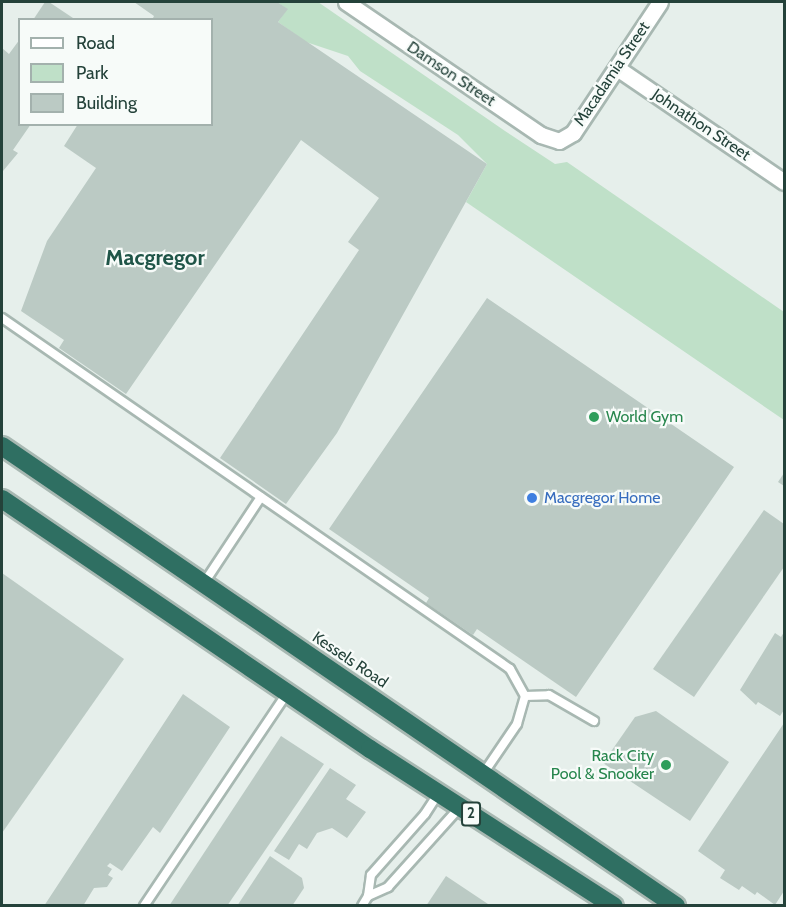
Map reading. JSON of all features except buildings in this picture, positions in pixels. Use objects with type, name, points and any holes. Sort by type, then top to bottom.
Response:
[{"type":"highway","name":"Kessels Road","points":[[2,446],[676,906]]},
{"type":"highway","name":"2","points":[[2,499],[438,794],[614,906]]},
{"type":"street","name":"Damson Street","points":[[345,2],[541,135],[559,141]]},
{"type":"street","name":"Macadamia Street","points":[[559,141],[573,133],[660,2]]},
{"type":"street","name":"Johnathon Street","points":[[617,68],[784,182]]},
{"type":"lane","points":[[2,318],[510,669],[525,696],[517,723],[483,774]]},
{"type":"lane","points":[[204,584],[261,497]]},
{"type":"lane","points":[[144,906],[287,693]]},
{"type":"lane","points":[[525,696],[549,695],[594,721]]},
{"type":"lane","points":[[362,906],[368,896],[371,875],[425,814],[438,794]]},
{"type":"lane","points":[[368,896],[388,887],[460,807]]},
{"type":"green space","points":[[277,2],[318,2],[555,164],[567,162],[784,312],[784,420],[466,202],[487,164],[458,135],[360,71],[348,56],[306,42],[278,22],[287,9]]},
{"type":"place","name":"World Gym","points":[[594,417]]},
{"type":"place","name":"Macgregor Home","points":[[532,498]]},
{"type":"place","name":"Rack City Pool & Snooker","points":[[666,765]]},
{"type":"district","name":"Macgregor","points":[[155,258]]}]
